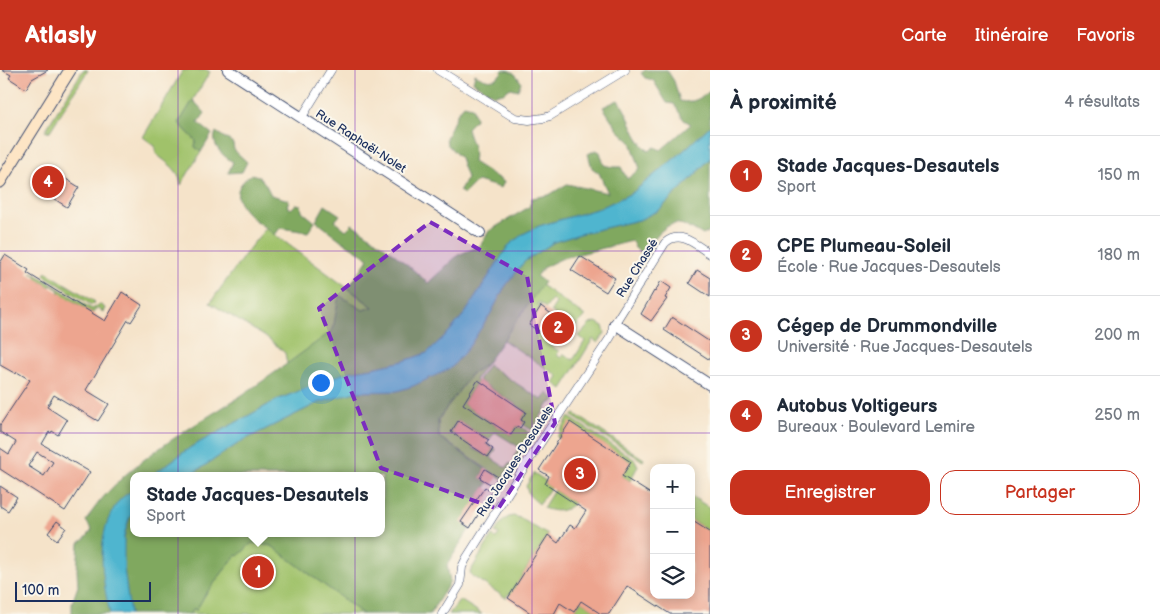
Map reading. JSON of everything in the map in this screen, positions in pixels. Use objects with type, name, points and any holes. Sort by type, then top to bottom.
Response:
[{"type":"main road","points":[[0,182],[70,70]]},
{"type":"street","name":"Rue Raphaël-Nolet","points":[[228,70],[480,233]]},
{"type":"street","points":[[302,117],[331,70]]},
{"type":"street","points":[[438,70],[509,115],[529,120],[550,116],[625,70]]},
{"type":"street","name":"Rue Chassé","points":[[615,324],[669,239],[677,236],[686,238],[710,254]]},
{"type":"street","points":[[615,324],[710,385]]},
{"type":"street","name":"Rue Jacques-Desautels","points":[[442,614],[460,585],[462,567],[466,558],[517,477],[610,338],[615,324]]},
{"type":"highlighted area","points":[[430,222],[527,276],[555,423],[498,509],[381,468],[319,308]]},
{"type":"green space","points":[[83,70],[88,70],[50,131],[45,131]]},
{"type":"green space","points":[[183,70],[207,70],[210,72],[179,123],[196,141],[195,147],[201,152],[181,185],[176,171],[156,154],[155,146],[143,137]]},
{"type":"green space","points":[[503,70],[514,73],[521,82],[518,90],[511,88],[503,93],[494,95],[473,82],[475,74],[491,80],[497,77]]},
{"type":"green space","points":[[646,70],[667,70],[674,81],[680,101],[692,101],[710,91],[710,126],[680,154],[632,193],[600,208],[539,226],[523,234],[508,246],[466,312],[427,353],[404,361],[348,372],[279,399],[191,447],[157,472],[130,472],[130,492],[120,501],[102,555],[110,614],[72,614],[72,603],[78,586],[79,543],[92,530],[86,521],[99,502],[116,484],[135,467],[176,437],[251,389],[333,330],[339,295],[363,310],[373,307],[348,288],[369,258],[342,241],[316,221],[325,205],[340,215],[335,221],[346,230],[352,224],[392,252],[428,283],[458,255],[480,246],[489,231],[529,207],[532,198],[549,195],[567,184],[608,193],[599,173],[592,168],[588,154],[596,150],[600,152],[604,165],[621,167],[627,179],[640,169],[631,142],[618,130],[603,107],[618,100],[639,140],[649,151],[655,147],[661,150],[691,124],[684,120],[674,104],[667,103],[653,80],[645,78],[641,73]]},
{"type":"green space","points":[[193,100],[205,113],[198,123],[212,134],[201,152],[195,147],[196,141],[179,123]]},
{"type":"green space","points":[[464,105],[472,107],[476,119],[467,128],[473,148],[473,162],[504,182],[501,188],[477,181],[464,194],[459,191],[467,178],[460,158],[447,144],[446,138],[458,112]]},
{"type":"green space","points":[[216,132],[233,143],[234,150],[247,162],[242,172],[228,173],[233,162],[218,150],[215,141]]},
{"type":"green space","points":[[710,158],[710,231],[703,235],[682,224],[673,224],[658,234],[643,254],[635,248],[632,241],[563,258],[544,267],[536,276],[544,282],[486,364],[471,374],[438,420],[439,437],[485,469],[480,478],[488,483],[462,522],[470,528],[447,565],[450,582],[430,614],[363,614],[272,546],[252,543],[238,556],[236,555],[205,595],[196,611],[194,608],[190,614],[130,614],[124,575],[123,547],[130,517],[130,537],[385,537],[385,472],[195,472],[242,441],[318,403],[355,392],[397,391],[413,386],[468,348],[491,313],[504,288],[524,262],[554,242],[639,220],[659,210]]},
{"type":"green space","points":[[252,174],[262,179],[271,195],[289,200],[287,206],[291,209],[296,204],[301,205],[302,211],[315,222],[308,232],[280,228],[275,235],[242,208],[238,200],[238,191],[242,183]]},
{"type":"green space","points":[[266,228],[373,307],[363,310],[287,364],[285,353],[269,339],[210,303]]},
{"type":"green space","points":[[32,272],[92,309],[99,304],[105,308],[103,312],[98,308],[93,313],[58,292],[59,290],[51,285],[50,287],[35,278],[37,276]]},
{"type":"green space","points":[[46,272],[95,302],[92,305],[88,303],[44,275]]},
{"type":"green space","points":[[541,285],[585,316],[574,328],[554,315],[551,311],[556,303],[552,299],[546,308],[538,302],[537,304],[540,306],[529,327],[549,341],[547,344],[559,351],[557,355],[561,358],[564,354],[573,360],[585,341],[579,336],[590,324],[596,322],[603,326],[605,333],[598,343],[593,339],[562,389],[554,383],[558,376],[503,340]]},
{"type":"green space","points":[[486,364],[475,380],[477,382],[463,404],[511,435],[517,426],[532,434],[516,458],[514,457],[519,447],[495,432],[489,440],[458,421],[451,432],[473,446],[472,448],[488,456],[493,449],[487,443],[496,449],[491,458],[506,468],[510,463],[512,465],[502,479],[439,437],[438,420],[471,374]]},
{"type":"green space","points":[[488,365],[542,400],[547,393],[555,399],[552,403],[550,402],[532,430],[522,424],[524,422],[521,420],[526,411],[478,380]]},
{"type":"green space","points":[[575,414],[644,459],[643,461],[572,416]]},
{"type":"green space","points":[[569,417],[635,460],[638,466],[630,481],[622,476],[631,462],[570,423],[560,438],[557,437]]},
{"type":"green space","points":[[534,473],[551,487],[539,504],[529,495],[526,486]]},
{"type":"green space","points":[[554,490],[574,503],[567,509],[559,511],[543,508]]},
{"type":"green space","points":[[695,499],[710,508],[710,532],[695,523]]},
{"type":"green space","points":[[513,516],[520,518],[548,535],[510,595],[508,594],[506,598],[472,576],[470,572],[492,536],[496,538],[499,534],[495,532],[501,524],[507,518]]},
{"type":"green space","points":[[252,543],[272,546],[363,614],[190,614],[194,608],[196,610],[205,595],[236,555],[238,556]]},
{"type":"green space","points":[[460,600],[482,614],[449,614]]},
{"type":"green space","points":[[581,601],[601,614],[577,614],[574,612]]},
{"type":"water","points":[[710,126],[710,158],[659,210],[639,220],[554,242],[524,262],[504,288],[491,313],[468,348],[451,368],[413,386],[397,391],[355,392],[318,403],[242,441],[195,472],[157,472],[191,447],[279,399],[348,372],[404,361],[427,353],[466,312],[508,246],[523,234],[539,226],[600,208],[632,193],[680,154]]},
{"type":"water","points":[[130,492],[130,517],[124,536],[124,568],[130,614],[110,614],[103,571],[103,541],[111,513],[121,499]]},
{"type":"building","points":[[2,70],[48,70],[32,79],[26,89],[9,78],[11,75]]},
{"type":"building","points":[[53,171],[79,187],[67,207],[40,190]]},
{"type":"building","points":[[5,255],[29,270],[27,273],[105,321],[122,292],[142,305],[131,322],[128,320],[86,390],[109,404],[98,421],[54,395],[47,407],[67,420],[58,435],[52,431],[51,433],[49,432],[42,444],[90,472],[65,511],[0,469],[0,448],[9,454],[16,442],[0,432],[0,425],[30,380],[0,365],[0,263]],"holes":[[[37,452],[53,462],[44,476],[28,466]]]},
{"type":"building","points":[[580,256],[615,278],[606,292],[571,270]]},
{"type":"building","points":[[697,270],[710,278],[710,297],[689,283]]},
{"type":"building","points":[[661,281],[671,288],[665,298],[667,299],[651,321],[641,314]]},
{"type":"building","points":[[541,306],[559,320],[553,328],[556,329],[550,338],[529,325]]},
{"type":"building","points":[[672,317],[710,342],[710,360],[664,330]]},
{"type":"building","points":[[478,380],[526,412],[521,420],[524,422],[520,428],[517,426],[511,435],[463,404]]},
{"type":"building","points":[[458,421],[489,440],[486,444],[493,449],[488,457],[451,432]]},
{"type":"building","points":[[570,422],[631,462],[622,476],[650,494],[650,599],[695,599],[695,523],[710,532],[710,614],[670,614],[627,586],[609,614],[601,614],[581,601],[574,612],[560,603],[554,614],[532,614],[508,598],[548,535],[558,543],[570,525],[575,528],[586,511],[545,484],[549,476],[539,470]]},
{"type":"building","points":[[485,469],[498,477],[492,485],[480,478]]},
{"type":"building","points":[[0,486],[17,497],[8,511],[0,506]]},
{"type":"building","points":[[485,487],[492,492],[470,528],[461,522]]},
{"type":"building","points":[[57,521],[66,528],[57,540],[48,533]]},
{"type":"place","name":"Autobus Voltigeurs","points":[[48,182]]},
{"type":"place","name":"CPE Plumeau-Soleil","points":[[558,328]]},
{"type":"place","name":"Cégep de Drummondville","points":[[580,474]]},
{"type":"place","name":"Stade Jacques-Desautels","points":[[258,572]]}]
